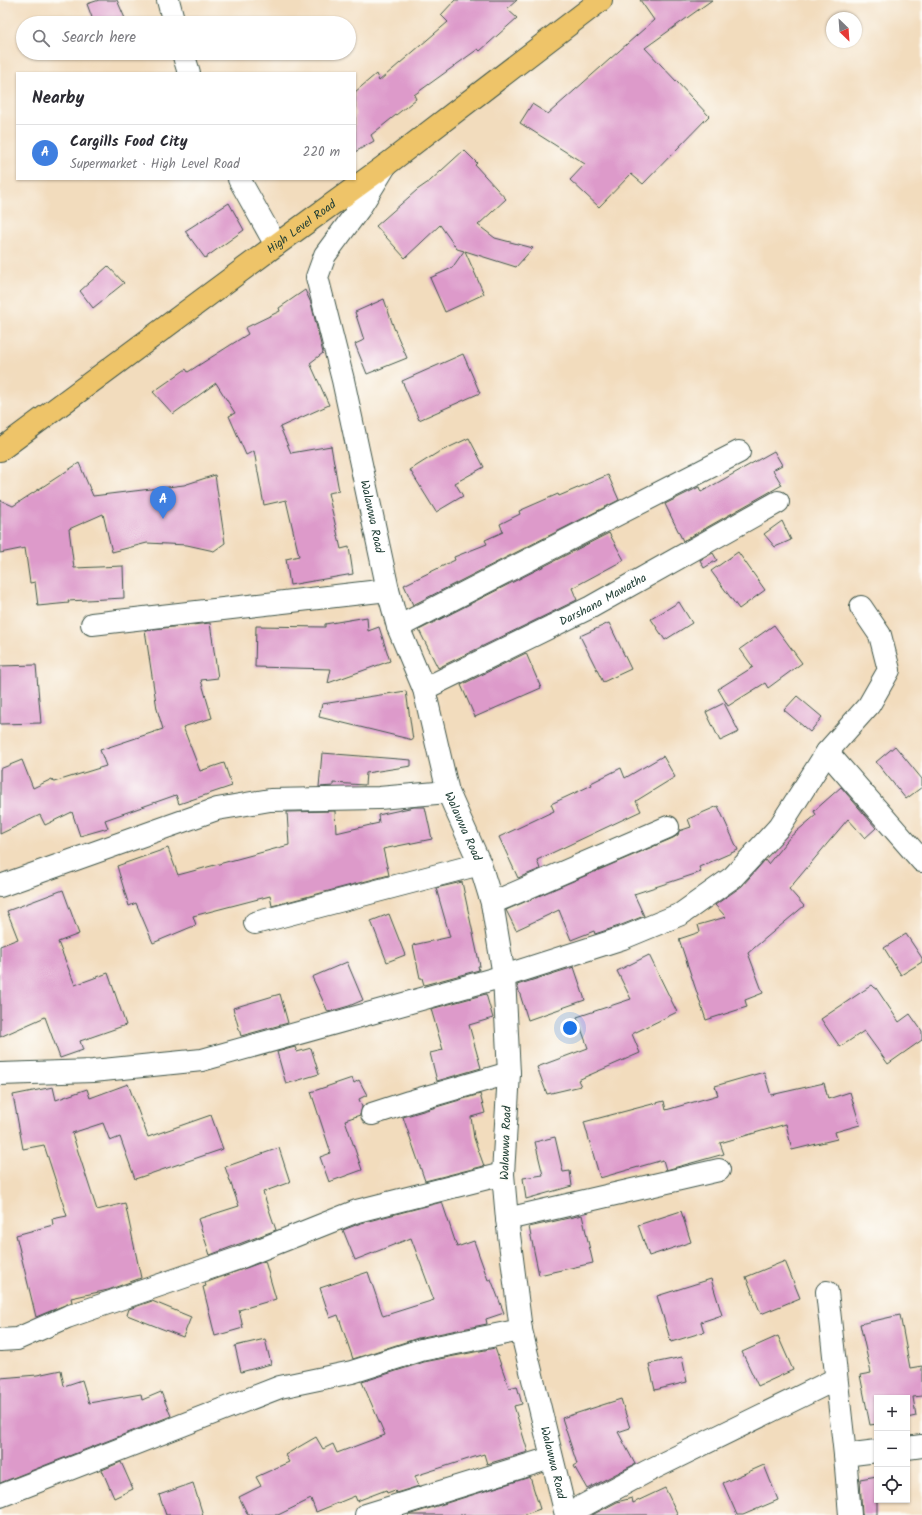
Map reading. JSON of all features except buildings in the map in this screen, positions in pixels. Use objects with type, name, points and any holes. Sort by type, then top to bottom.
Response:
[{"type":"highway","name":"High Level Road","points":[[0,450],[386,165],[601,0]]},
{"type":"street","points":[[168,0],[172,16]]},
{"type":"street","points":[[185,60],[189,72]]},
{"type":"street","name":"Walawwa Road","points":[[386,165],[359,209],[325,256],[317,277],[343,380],[388,590],[398,627],[424,688],[448,792],[480,864],[492,903],[504,976],[509,1073],[503,1174],[507,1219],[521,1330],[566,1515]]},
{"type":"street","points":[[241,180],[276,245]]},
{"type":"street","points":[[398,627],[739,452]]},
{"type":"street","name":"Darshana Mawatha","points":[[424,688],[591,606],[778,502]]},
{"type":"street","points":[[92,624],[388,590]]},
{"type":"street","points":[[0,1074],[93,1071],[202,1060],[504,976],[623,938],[682,914],[733,877],[780,826],[827,752],[869,705],[889,670],[880,635],[861,607]]},
{"type":"street","points":[[827,752],[922,861]]},
{"type":"street","points":[[0,886],[217,809],[270,800],[379,798],[448,792]]},
{"type":"street","points":[[492,903],[668,827]]},
{"type":"street","points":[[255,923],[480,864]]},
{"type":"street","points":[[372,1114],[509,1073]]},
{"type":"street","points":[[507,1219],[719,1170]]},
{"type":"street","points":[[0,1340],[16,1339],[66,1317],[239,1258],[357,1211],[503,1174]]},
{"type":"street","points":[[827,1292],[845,1454],[850,1515]]},
{"type":"street","points":[[0,1496],[280,1387],[352,1372],[421,1350],[521,1330]]},
{"type":"street","points":[[566,1515],[646,1472],[836,1379]]},
{"type":"street","points":[[910,1448],[922,1446]]},
{"type":"street","points":[[845,1454],[874,1451]]},
{"type":"street","points":[[366,1515],[551,1458]]},
{"type":"place","name":"Cargills Food City","points":[[163,519]]}]
